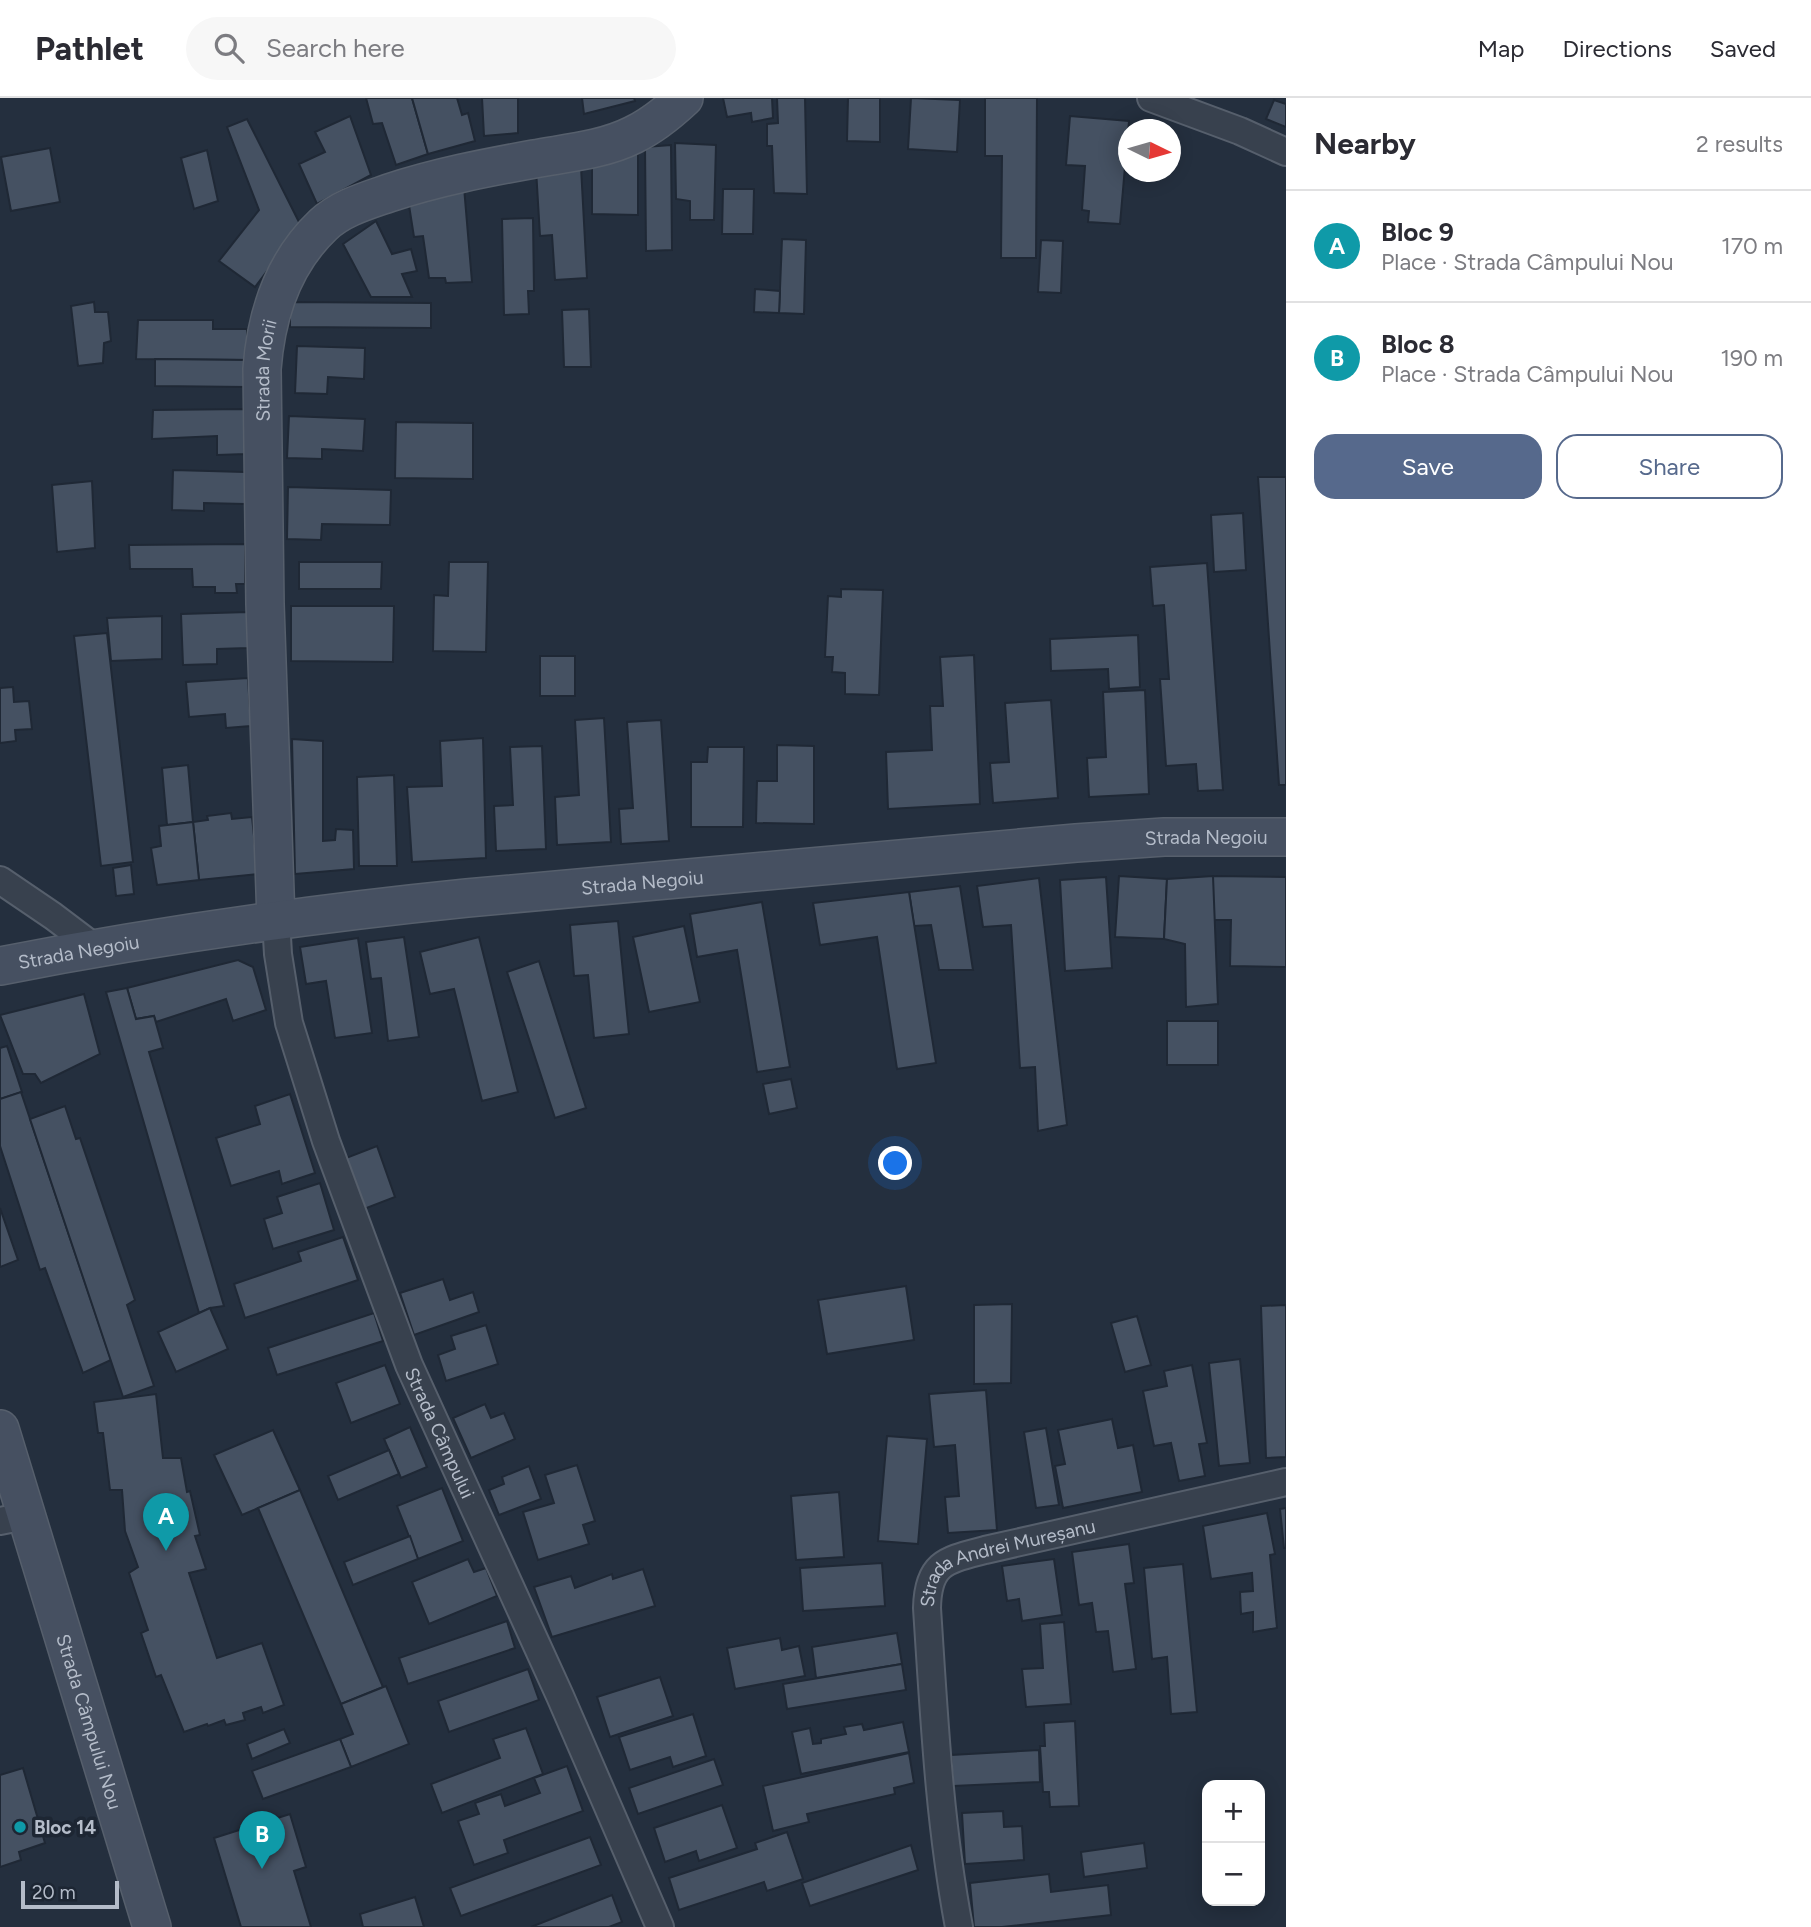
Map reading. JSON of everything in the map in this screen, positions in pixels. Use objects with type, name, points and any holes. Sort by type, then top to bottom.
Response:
[{"type":"street","name":"Strada Morii","points":[[276,920],[265,604],[262,369],[269,318],[286,275],[323,225],[366,201],[464,172],[595,148],[632,136],[663,116],[684,98]]},
{"type":"street","points":[[1151,98],[1240,131],[1286,152]]},
{"type":"street","name":"Strada Negoiu","points":[[0,966],[94,947],[373,907],[1164,837],[1286,836]]},
{"type":"street","points":[[0,880],[94,947]]},
{"type":"street","name":"Strada Câmpului","points":[[276,920],[278,954],[289,1023],[326,1141],[409,1365],[560,1696],[660,1927]]},
{"type":"street","name":"Strada Câmpului Nou","points":[[0,1429],[13,1518],[152,1927]]},
{"type":"street","name":"Strada Andrei Mureșanu","points":[[959,1927],[942,1809],[931,1671],[927,1590],[933,1574],[942,1564],[985,1550],[1286,1482]]},
{"type":"building","points":[[366,98],[412,98],[428,154],[396,165],[382,123],[373,124]]},
{"type":"building","points":[[412,98],[457,98],[462,115],[468,113],[475,141],[428,154]]},
{"type":"building","points":[[482,98],[518,98],[518,133],[484,136]]},
{"type":"building","points":[[582,98],[634,98],[635,101],[584,114]]},
{"type":"building","points":[[723,98],[772,98],[773,118],[752,122],[751,113],[727,117]]},
{"type":"building","points":[[777,98],[805,98],[807,194],[774,193],[772,146],[767,146],[767,124],[778,123]]},
{"type":"building","points":[[848,98],[880,98],[880,142],[847,141]]},
{"type":"building","points":[[911,98],[960,100],[957,152],[908,149]]},
{"type":"building","points":[[985,98],[1037,98],[1036,258],[1001,258],[1002,156],[985,156]]},
{"type":"building","points":[[1274,100],[1286,104],[1286,127],[1266,119]]},
{"type":"building","points":[[350,116],[371,175],[317,204],[299,164],[325,152],[315,132]]},
{"type":"building","points":[[1070,116],[1118,120],[1118,182],[1124,182],[1120,224],[1088,222],[1089,211],[1082,210],[1085,166],[1066,165]]},
{"type":"building","points":[[247,119],[301,226],[255,287],[219,261],[259,210],[227,127]]},
{"type":"building","points":[[675,143],[716,145],[714,220],[690,220],[690,201],[676,199]]},
{"type":"building","points":[[671,145],[672,250],[646,251],[645,147]]},
{"type":"building","points":[[50,148],[60,202],[11,211],[1,157]]},
{"type":"building","points":[[207,150],[218,201],[194,209],[181,158]]},
{"type":"building","points":[[638,152],[638,215],[592,214],[592,157]]},
{"type":"building","points":[[581,167],[587,278],[555,280],[552,235],[540,236],[536,169]]},
{"type":"building","points":[[464,187],[472,282],[446,283],[445,278],[429,278],[423,236],[414,237],[408,199]]},
{"type":"building","points":[[723,189],[754,189],[753,234],[722,234]]},
{"type":"building","points":[[533,218],[534,291],[528,291],[529,314],[504,315],[502,219]]},
{"type":"building","points":[[376,221],[392,254],[411,249],[417,271],[402,274],[412,297],[371,297],[343,244]]},
{"type":"building","points":[[782,239],[806,240],[804,314],[779,313]]},
{"type":"building","points":[[1041,240],[1063,241],[1061,293],[1038,292]]},
{"type":"building","points":[[755,289],[780,291],[779,313],[754,312]]},
{"type":"building","points":[[94,302],[95,312],[108,312],[111,341],[104,343],[103,363],[78,366],[71,306]]},
{"type":"building","points":[[290,302],[431,303],[431,328],[290,327]]},
{"type":"building","points":[[589,309],[591,367],[564,367],[562,310]]},
{"type":"building","points":[[138,320],[213,320],[213,329],[247,329],[247,360],[136,359]]},
{"type":"building","points":[[297,346],[365,348],[364,379],[328,377],[327,394],[295,393]]},
{"type":"building","points":[[155,359],[247,360],[247,387],[155,386]]},
{"type":"building","points":[[246,409],[246,454],[217,455],[217,436],[152,439],[153,410]]},
{"type":"building","points":[[289,416],[365,419],[363,451],[322,449],[322,459],[287,458]]},
{"type":"building","points":[[396,422],[473,423],[473,479],[395,478]]},
{"type":"building","points":[[173,470],[245,472],[245,504],[204,503],[204,511],[172,510]]},
{"type":"building","points":[[1258,477],[1286,477],[1286,785],[1279,785]]},
{"type":"building","points":[[92,481],[95,548],[57,552],[52,485]]},
{"type":"building","points":[[288,487],[391,490],[390,525],[322,524],[321,540],[287,539]]},
{"type":"building","points":[[1243,513],[1246,570],[1214,572],[1211,515]]},
{"type":"building","points":[[245,544],[245,584],[236,584],[237,593],[215,593],[215,587],[193,587],[192,569],[130,569],[129,545]]},
{"type":"building","points":[[299,562],[382,562],[381,589],[299,589]]},
{"type":"building","points":[[449,562],[488,562],[486,652],[433,651],[434,595],[448,596]]},
{"type":"building","points":[[1207,563],[1223,790],[1198,791],[1196,764],[1166,766],[1160,679],[1169,679],[1164,605],[1153,606],[1150,567]]},
{"type":"building","points":[[841,589],[883,590],[879,695],[845,694],[845,673],[832,672],[833,657],[825,657],[828,596],[841,597]]},
{"type":"building","points":[[291,606],[394,606],[393,662],[291,661]]},
{"type":"building","points":[[248,612],[249,648],[217,649],[217,664],[183,665],[181,614]]},
{"type":"building","points":[[162,616],[162,659],[111,661],[107,618]]},
{"type":"building","points":[[107,633],[133,862],[101,866],[74,636]]},
{"type":"building","points":[[1138,635],[1140,687],[1109,689],[1108,669],[1051,671],[1050,639]]},
{"type":"building","points":[[974,655],[980,804],[888,809],[886,752],[932,750],[930,706],[943,706],[940,657]]},
{"type":"building","points":[[540,656],[575,656],[575,696],[540,696]]},
{"type":"building","points":[[248,678],[251,726],[226,728],[225,714],[189,717],[186,682]]},
{"type":"building","points":[[13,687],[14,702],[29,701],[32,729],[15,730],[16,741],[0,743],[0,688]]},
{"type":"building","points":[[1145,690],[1149,794],[1089,797],[1087,758],[1106,757],[1103,692]]},
{"type":"building","points":[[1051,700],[1058,798],[993,803],[990,763],[1009,762],[1005,703]]},
{"type":"building","points":[[604,718],[611,842],[557,845],[555,797],[579,795],[575,720]]},
{"type":"building","points":[[661,720],[669,841],[621,844],[619,809],[633,808],[627,722]]},
{"type":"building","points":[[483,738],[486,858],[412,862],[407,787],[442,786],[440,741]]},
{"type":"building","points":[[292,739],[323,741],[323,841],[335,840],[336,829],[353,830],[354,869],[295,874]]},
{"type":"building","points":[[777,745],[814,746],[814,824],[756,823],[757,781],[777,781]]},
{"type":"building","points":[[542,746],[546,849],[496,851],[494,806],[513,805],[510,747]]},
{"type":"building","points":[[708,747],[744,747],[743,827],[691,827],[691,762],[707,762]]},
{"type":"building","points":[[188,765],[193,822],[167,825],[162,768]]},
{"type":"building","points":[[394,775],[397,866],[359,866],[357,777]]},
{"type":"building","points":[[231,813],[232,819],[252,817],[258,874],[199,880],[193,822],[208,820],[207,816]]},
{"type":"building","points":[[193,822],[199,880],[157,885],[151,848],[161,846],[159,826]]},
{"type":"building","points":[[131,865],[134,894],[116,896],[113,868]]},
{"type":"building","points":[[1119,876],[1167,879],[1164,939],[1115,937]]},
{"type":"building","points":[[1213,876],[1286,877],[1286,967],[1230,966],[1231,920],[1212,920]]},
{"type":"building","points":[[1213,876],[1218,1004],[1186,1007],[1185,944],[1164,939],[1167,879]]},
{"type":"building","points":[[1106,877],[1112,968],[1065,971],[1060,880]]},
{"type":"building","points":[[1039,878],[1067,1125],[1038,1131],[1035,1067],[1020,1068],[1011,925],[983,927],[977,886]]},
{"type":"building","points":[[960,886],[973,970],[939,970],[931,925],[914,926],[909,892]]},
{"type":"building","points":[[909,892],[936,1063],[897,1069],[877,937],[820,945],[813,903]]},
{"type":"building","points":[[762,902],[790,1067],[757,1072],[737,950],[697,957],[690,914]]},
{"type":"building","points":[[618,921],[629,1034],[594,1038],[588,975],[574,976],[570,925]]},
{"type":"building","points":[[684,926],[700,1002],[649,1012],[633,937]]},
{"type":"building","points":[[404,937],[419,1037],[388,1041],[381,978],[371,979],[366,942]]},
{"type":"building","points":[[479,937],[518,1092],[482,1101],[454,989],[430,994],[420,952]]},
{"type":"building","points":[[358,938],[372,1033],[335,1038],[326,981],[306,984],[300,947]]},
{"type":"building","points":[[238,960],[253,967],[266,1010],[233,1021],[226,999],[156,1022],[154,1016],[136,1019],[127,988]]},
{"type":"building","points":[[539,961],[586,1108],[555,1118],[507,972]]},
{"type":"building","points":[[127,988],[136,1019],[154,1016],[163,1048],[149,1052],[224,1306],[199,1313],[106,992]]},
{"type":"building","points":[[84,994],[100,1054],[41,1083],[35,1074],[23,1074],[0,1015]]},
{"type":"building","points":[[1167,1021],[1218,1021],[1218,1065],[1167,1065]]},
{"type":"building","points":[[7,1046],[22,1092],[0,1099],[0,1048]]},
{"type":"building","points":[[791,1079],[797,1108],[769,1114],[763,1084]]},
{"type":"building","points":[[21,1092],[111,1360],[83,1373],[45,1268],[40,1270],[0,1146],[0,1099]]},
{"type":"building","points":[[290,1094],[315,1173],[282,1184],[279,1171],[231,1186],[216,1138],[260,1124],[255,1106]]},
{"type":"building","points":[[65,1106],[76,1139],[80,1138],[135,1300],[127,1305],[154,1386],[123,1397],[30,1119]]},
{"type":"building","points":[[377,1146],[395,1197],[364,1209],[346,1158]]},
{"type":"building","points":[[320,1183],[334,1230],[273,1249],[264,1219],[282,1213],[277,1197]]},
{"type":"building","points":[[0,1208],[18,1260],[0,1267]]},
{"type":"building","points":[[343,1237],[358,1280],[245,1318],[234,1284],[301,1261],[298,1252]]},
{"type":"building","points":[[443,1279],[450,1300],[473,1292],[479,1312],[414,1335],[400,1293]]},
{"type":"building","points":[[906,1286],[914,1340],[827,1354],[818,1300]]},
{"type":"building","points":[[1012,1304],[1011,1383],[974,1384],[974,1305]]},
{"type":"building","points":[[1286,1305],[1286,1457],[1266,1458],[1261,1306]]},
{"type":"building","points":[[210,1308],[228,1349],[176,1372],[158,1332]]},
{"type":"building","points":[[374,1313],[383,1341],[277,1375],[268,1348]]},
{"type":"building","points":[[1137,1316],[1151,1365],[1125,1372],[1111,1323]]},
{"type":"building","points":[[486,1325],[498,1364],[446,1381],[438,1355],[455,1349],[451,1336]]},
{"type":"building","points":[[1240,1359],[1250,1463],[1219,1466],[1209,1363]]},
{"type":"building","points":[[385,1365],[400,1404],[351,1423],[336,1383]]},
{"type":"building","points":[[1192,1365],[1207,1443],[1199,1444],[1205,1476],[1179,1481],[1171,1443],[1154,1446],[1143,1391],[1167,1386],[1164,1371]]},
{"type":"building","points":[[986,1390],[997,1530],[948,1533],[945,1497],[959,1496],[955,1445],[934,1447],[929,1394]]},
{"type":"building","points":[[156,1394],[163,1458],[181,1458],[187,1492],[190,1491],[200,1535],[195,1536],[206,1569],[189,1573],[217,1658],[262,1643],[284,1705],[263,1713],[261,1707],[243,1713],[245,1720],[226,1725],[224,1720],[184,1732],[161,1675],[156,1677],[141,1633],[148,1630],[129,1573],[138,1567],[125,1531],[122,1490],[110,1490],[103,1433],[98,1433],[94,1402]]},
{"type":"building","points":[[485,1404],[491,1418],[504,1413],[515,1439],[471,1458],[453,1418]]},
{"type":"building","points":[[1112,1419],[1118,1448],[1133,1445],[1142,1492],[1063,1508],[1055,1466],[1065,1464],[1058,1430]]},
{"type":"building","points":[[410,1427],[427,1467],[401,1478],[384,1439]]},
{"type":"building","points":[[1046,1428],[1059,1505],[1036,1508],[1024,1432]]},
{"type":"building","points":[[273,1430],[300,1490],[242,1515],[214,1455]]},
{"type":"building","points":[[887,1436],[927,1439],[918,1544],[878,1541]]},
{"type":"building","points":[[389,1450],[399,1474],[338,1500],[328,1476]]},
{"type":"building","points":[[577,1465],[595,1521],[583,1525],[589,1544],[538,1560],[523,1512],[554,1503],[545,1475]]},
{"type":"building","points":[[529,1466],[541,1499],[499,1515],[489,1490],[504,1484],[502,1477]]},
{"type":"building","points":[[442,1488],[463,1541],[418,1559],[397,1506]]},
{"type":"building","points":[[300,1490],[383,1687],[341,1704],[258,1508]]},
{"type":"building","points":[[839,1492],[844,1557],[796,1560],[791,1496]]},
{"type":"building","points":[[1286,1508],[1286,1548],[1284,1548],[1280,1509]]},
{"type":"building","points":[[1267,1513],[1275,1554],[1270,1555],[1277,1628],[1253,1632],[1253,1612],[1241,1614],[1240,1592],[1253,1591],[1252,1573],[1211,1579],[1203,1526]]},
{"type":"building","points":[[410,1536],[418,1559],[353,1585],[344,1562]]},
{"type":"building","points":[[1129,1544],[1134,1583],[1125,1584],[1136,1669],[1113,1672],[1108,1631],[1096,1632],[1092,1603],[1079,1605],[1072,1552]]},
{"type":"building","points":[[468,1559],[474,1572],[486,1568],[497,1596],[429,1624],[412,1582]]},
{"type":"building","points":[[1054,1559],[1062,1615],[1022,1621],[1019,1599],[1007,1601],[1002,1566]]},
{"type":"building","points":[[882,1563],[885,1606],[803,1611],[800,1568]]},
{"type":"building","points":[[1183,1564],[1197,1712],[1171,1714],[1167,1657],[1152,1659],[1144,1568]]},
{"type":"building","points":[[643,1569],[655,1606],[552,1637],[534,1587],[571,1576],[575,1588],[612,1574],[613,1579]]},
{"type":"building","points":[[507,1621],[515,1648],[408,1684],[399,1658]]},
{"type":"building","points":[[1064,1622],[1071,1704],[1026,1707],[1022,1669],[1043,1668],[1040,1624]]},
{"type":"building","points":[[897,1633],[902,1664],[816,1678],[812,1647]]},
{"type":"building","points":[[780,1638],[782,1650],[799,1646],[805,1676],[735,1689],[727,1648]]},
{"type":"building","points":[[902,1664],[906,1690],[787,1709],[783,1684]]},
{"type":"building","points":[[528,1669],[539,1700],[449,1732],[438,1701]]},
{"type":"building","points":[[660,1677],[673,1716],[610,1737],[597,1697]]},
{"type":"building","points":[[386,1686],[409,1744],[351,1767],[340,1739],[353,1734],[341,1704]]},
{"type":"building","points":[[693,1714],[706,1756],[673,1767],[670,1757],[630,1770],[619,1737]]},
{"type":"building","points":[[1075,1721],[1079,1806],[1050,1807],[1049,1792],[1043,1792],[1040,1746],[1045,1746],[1044,1723]]},
{"type":"building","points":[[903,1722],[909,1752],[801,1774],[792,1732],[810,1728],[813,1744],[821,1743],[821,1739],[846,1734],[844,1727],[862,1724],[864,1730]]},
{"type":"building","points":[[526,1728],[543,1774],[442,1813],[431,1784],[500,1758],[493,1739]]},
{"type":"building","points":[[284,1729],[290,1743],[252,1759],[247,1744]]},
{"type":"building","points":[[340,1739],[351,1767],[263,1799],[252,1771]]},
{"type":"building","points":[[1039,1750],[1040,1782],[953,1786],[951,1755]]},
{"type":"building","points":[[909,1753],[914,1783],[894,1788],[895,1794],[807,1814],[809,1822],[773,1831],[763,1786]]},
{"type":"building","points":[[714,1759],[723,1785],[638,1814],[629,1788]]},
{"type":"building","points":[[567,1766],[583,1811],[504,1840],[508,1853],[474,1865],[458,1821],[479,1814],[475,1803],[501,1794],[505,1806],[540,1793],[534,1778]]},
{"type":"building","name":"Bloc 14","points":[[23,1768],[45,1843],[19,1852],[21,1860],[0,1867],[0,1775]]},
{"type":"building","points":[[722,1805],[737,1848],[699,1861],[696,1851],[665,1862],[654,1828]]},
{"type":"building","points":[[1003,1811],[1004,1827],[1022,1826],[1024,1860],[965,1864],[962,1813]]},
{"type":"building","points":[[290,1814],[306,1867],[294,1871],[311,1927],[241,1927],[214,1838]]},
{"type":"building","points":[[787,1832],[803,1879],[767,1891],[764,1882],[679,1910],[669,1878],[757,1849],[755,1843]]},
{"type":"building","points":[[590,1837],[601,1865],[461,1916],[450,1888]]},
{"type":"building","points":[[1144,1843],[1147,1868],[1084,1877],[1081,1852]]},
{"type":"building","points":[[911,1845],[918,1870],[810,1906],[802,1883]]},
{"type":"building","points":[[1049,1874],[1051,1892],[1108,1885],[1111,1915],[1002,1927],[974,1927],[970,1883]]},
{"type":"building","points":[[612,1895],[622,1922],[609,1927],[531,1927]]},
{"type":"building","points":[[415,1897],[424,1927],[363,1927],[360,1914]]},
{"type":"place","name":"Bloc 9","points":[[166,1551]]},
{"type":"place","name":"Bloc 14","points":[[20,1827]]},
{"type":"place","name":"Bloc 8","points":[[262,1869]]}]
